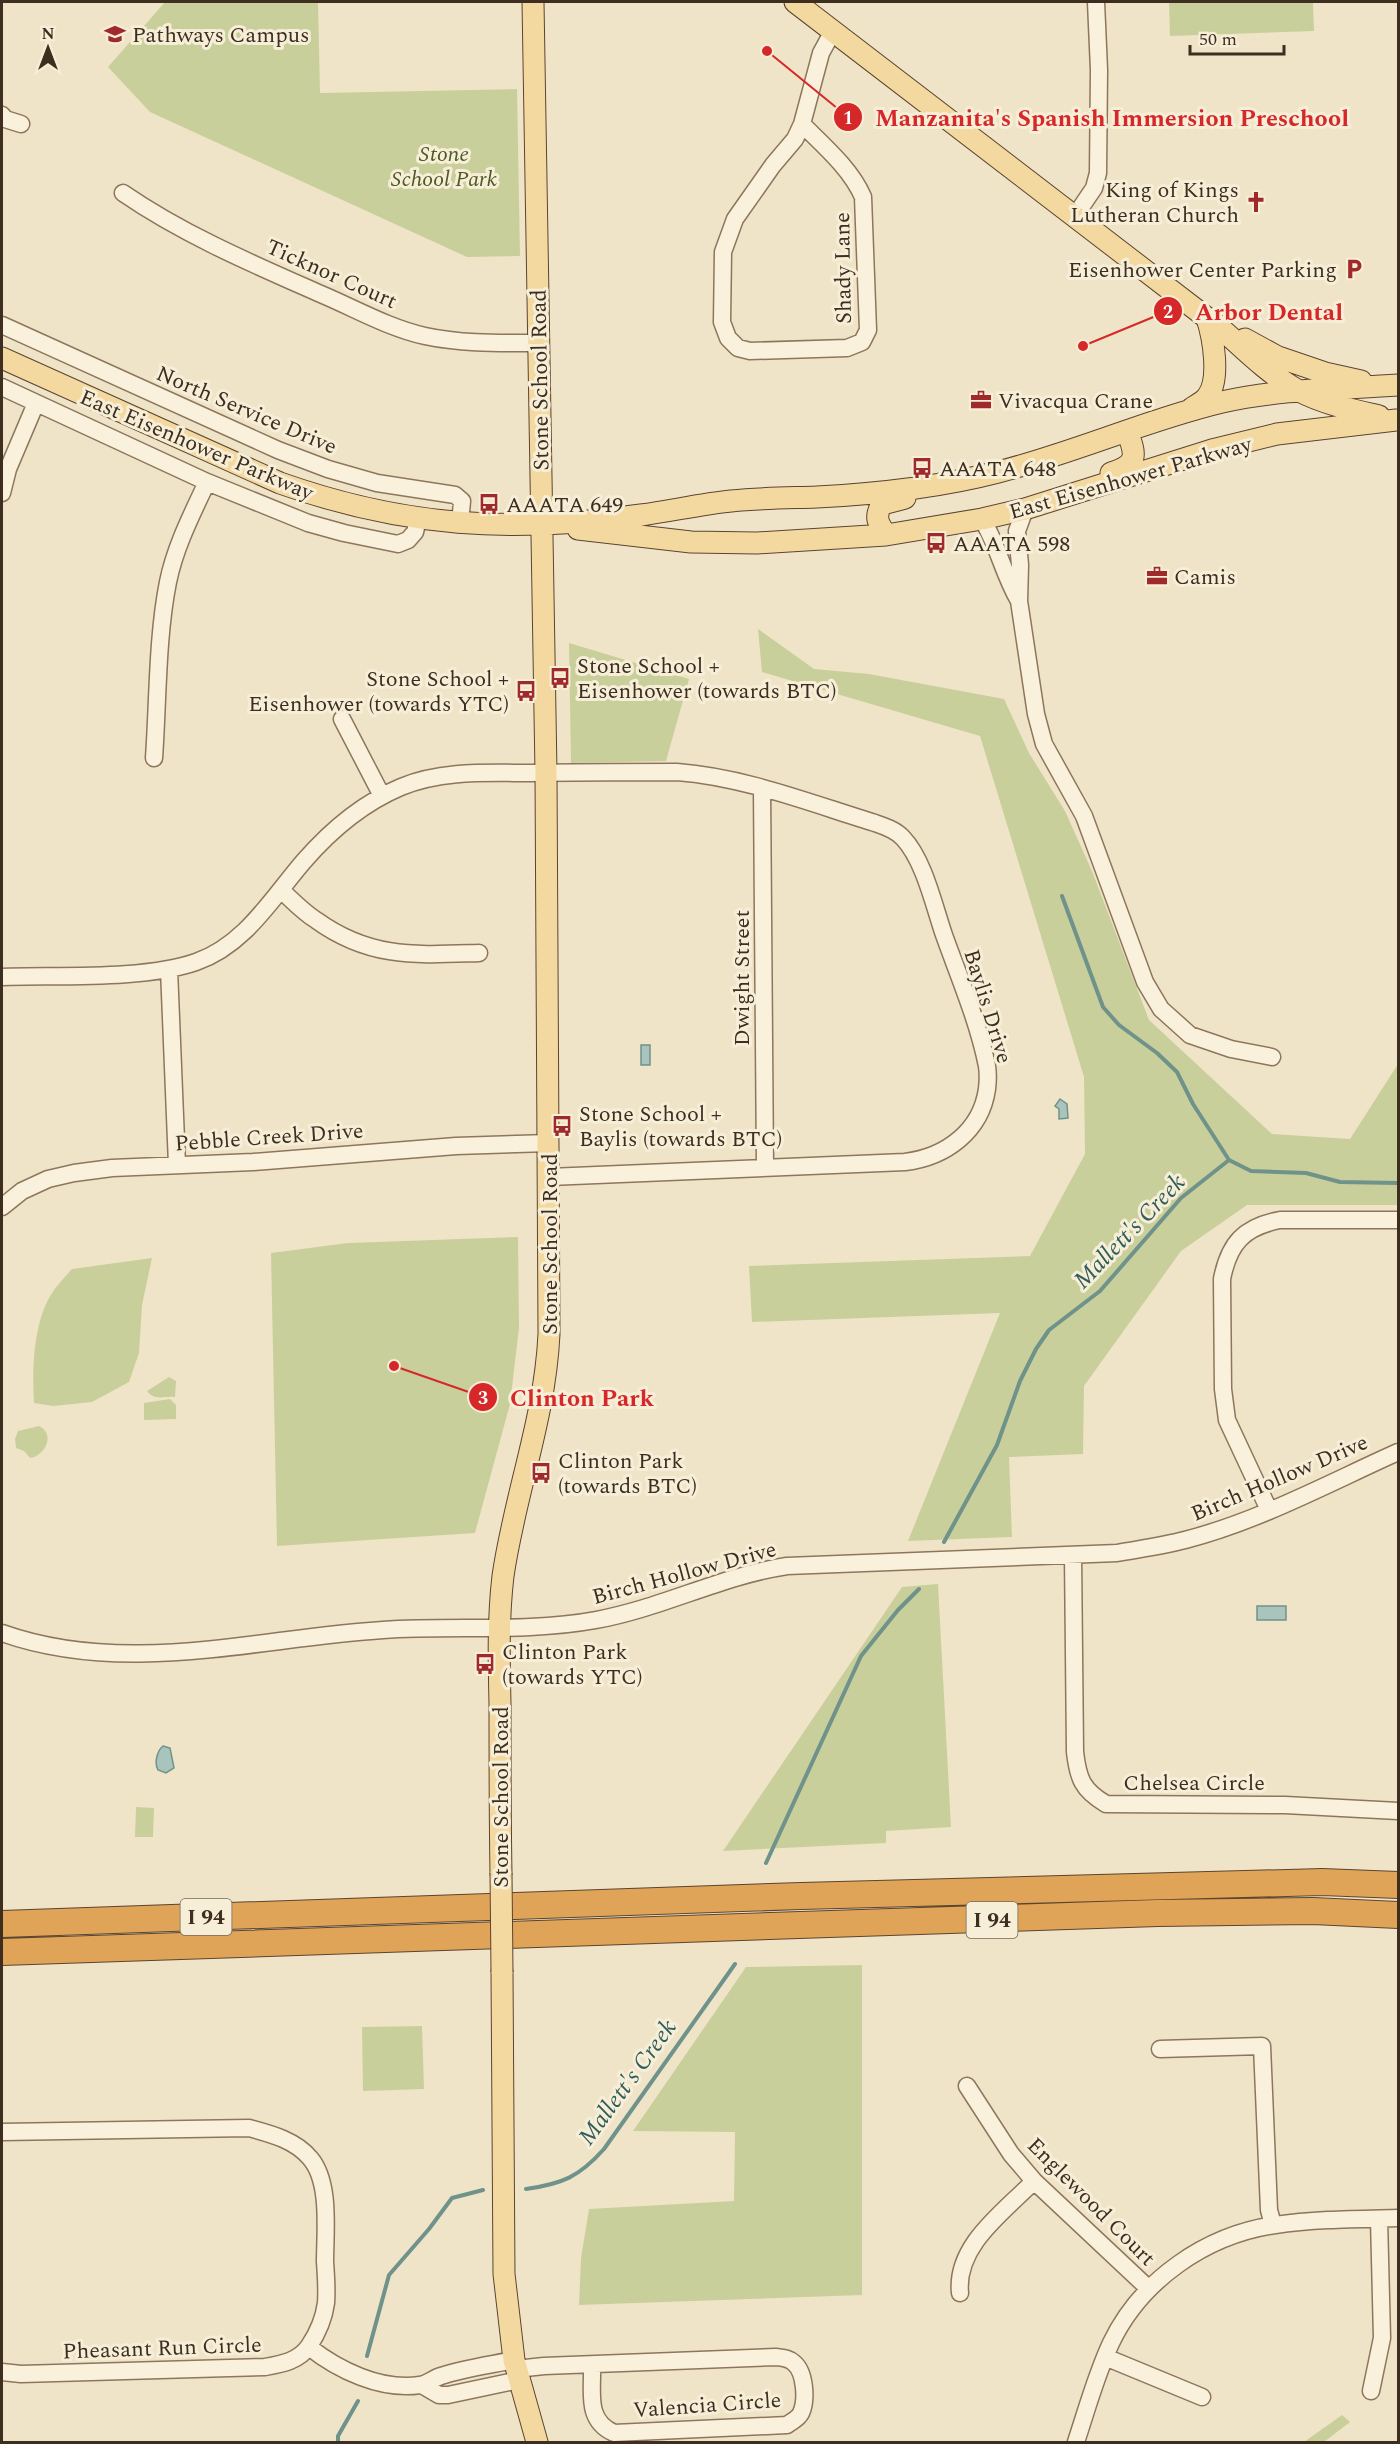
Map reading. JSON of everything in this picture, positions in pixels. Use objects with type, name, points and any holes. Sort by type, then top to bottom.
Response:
[{"type":"highway","name":"I 94","points":[[2,1924],[873,1894],[1322,1882],[1398,1886]]},
{"type":"highway","name":"I 94","points":[[2,1952],[1158,1913],[1313,1911],[1398,1915]]},
{"type":"main road","name":"Stone School Road","points":[[533,2],[546,773],[549,1143],[547,1373],[535,1434],[510,1535],[503,1579],[500,1628],[504,2274],[516,2370],[537,2442]]},
{"type":"main road","points":[[795,2],[1212,321],[1271,373],[1300,391],[1335,404],[1397,419]]},
{"type":"main road","points":[[1212,321],[1278,357],[1325,373],[1392,386]]},
{"type":"main road","points":[[1187,412],[1207,398],[1214,382],[1212,321]]},
{"type":"main road","name":"East Eisenhower Parkway","points":[[2,358],[280,483],[375,512],[460,524],[542,524],[639,516],[729,501],[820,497],[893,490],[959,480],[1035,461],[1224,401],[1300,391],[1392,386]]},
{"type":"main road","name":"East Eisenhower Parkway","points":[[542,524],[691,542],[757,543],[886,535],[982,519],[1025,509],[1076,495],[1212,450],[1277,434],[1397,419]]},
{"type":"main road","points":[[1076,495],[1092,480],[1129,466],[1134,453],[1127,431]]},
{"type":"main road","points":[[886,535],[876,518],[882,504],[936,493],[947,489],[959,480]]},
{"type":"street","points":[[1075,216],[1094,188],[1098,174],[1099,70],[1096,2]]},
{"type":"street","name":"Shady Lane","points":[[802,124],[845,169],[863,197],[868,330],[862,342],[847,348],[750,351],[738,348],[728,338],[722,322],[723,252],[735,219],[773,165],[795,139],[802,124],[821,53],[833,31]]},
{"type":"street","points":[[2,115],[5,119],[21,124]]},
{"type":"street","name":"Ticknor Court","points":[[123,193],[153,214],[262,268],[397,327],[423,336],[461,342],[539,343]]},
{"type":"street","name":"North Service Drive","points":[[2,326],[267,445],[328,469],[377,483],[455,495],[462,501],[460,524]]},
{"type":"street","points":[[2,387],[207,482],[308,523],[399,544],[408,540],[415,532],[418,519]]},
{"type":"street","points":[[2,493],[8,469],[36,403]]},
{"type":"street","points":[[154,758],[164,606],[168,580],[176,553],[207,482]]},
{"type":"street","points":[[1025,509],[1017,531],[1020,565],[1019,601],[1036,714],[1044,744],[1084,816],[1145,982],[1161,1009],[1190,1035],[1231,1049],[1272,1057]]},
{"type":"street","points":[[982,519],[993,536],[1005,575],[1019,601]]},
{"type":"street","points":[[342,719],[382,796]]},
{"type":"street","name":"Baylis Drive","points":[[2,977],[123,974],[168,969],[197,962],[230,944],[257,920],[305,860],[336,828],[358,810],[382,796],[420,780],[458,774],[686,772],[730,779],[762,788],[875,823],[889,828],[902,837],[920,867],[965,995],[987,1068],[987,1087],[983,1106],[977,1120],[961,1138],[947,1149],[922,1160],[905,1162],[549,1177]]},
{"type":"street","name":"Dwight Street","points":[[762,788],[765,1168]]},
{"type":"street","points":[[281,890],[313,919],[337,935],[366,947],[395,953],[479,953]]},
{"type":"street","points":[[168,969],[177,1166]]},
{"type":"street","name":"Pebble Creek Drive","points":[[2,1207],[22,1191],[48,1179],[112,1168],[177,1166],[456,1146],[549,1143]]},
{"type":"street","points":[[1269,1510],[1233,1436],[1224,1404],[1222,1279],[1225,1261],[1232,1247],[1244,1234],[1262,1223],[1280,1220],[1398,1220]]},
{"type":"street","name":"Birch Hollow Drive","points":[[2,1633],[34,1642],[76,1649],[148,1653],[231,1648],[317,1634],[386,1630],[538,1628],[598,1620],[639,1610],[736,1577],[788,1566],[1117,1553],[1186,1540],[1269,1510],[1398,1452]]},
{"type":"street","name":"Chelsea Circle","points":[[1072,1555],[1075,1752],[1082,1782],[1091,1795],[1106,1804],[1285,1805],[1398,1811]]},
{"type":"street","points":[[1160,2049],[1262,2046],[1269,2210],[1273,2225]]},
{"type":"street","name":"Englewood Court","points":[[967,2086],[1011,2154],[1034,2181],[1148,2288]]},
{"type":"street","points":[[2,2132],[249,2128],[281,2136],[310,2158],[320,2175],[325,2199],[326,2304],[320,2325],[309,2347]]},
{"type":"street","points":[[960,2293],[961,2270],[967,2253],[979,2236],[1034,2181]]},
{"type":"street","points":[[1371,2391],[1382,2338],[1379,2218]]},
{"type":"street","points":[[1076,2442],[1105,2357],[1119,2328],[1148,2288],[1189,2257],[1224,2239],[1273,2225],[1398,2218]]},
{"type":"street","name":"Valencia Circle","points":[[309,2347],[326,2361],[355,2374],[389,2384],[422,2385],[438,2395],[448,2395],[516,2370],[536,2366],[786,2359],[793,2362],[802,2376],[804,2405],[795,2420],[786,2425],[614,2433],[605,2429],[593,2415],[592,2365]]},
{"type":"street","name":"Pheasant Run Circle","points":[[2,2372],[21,2374],[265,2367],[284,2364],[300,2356],[309,2347]]},
{"type":"street","points":[[1105,2357],[1202,2397]]},
{"type":"green space","name":"Stone School Park","points":[[165,2],[318,2],[320,93],[517,89],[520,256],[467,257],[150,112],[108,67]]},
{"type":"green space","points":[[1169,2],[1313,2],[1314,31],[1170,36]]},
{"type":"green space","points":[[758,629],[814,669],[869,674],[1004,699],[1029,753],[1065,811],[1092,871],[1149,1020],[1272,1134],[1350,1139],[1398,1064],[1398,1205],[1247,1205],[1181,1251],[1084,1386],[1083,1454],[1009,1457],[1012,1537],[908,1541],[1000,1313],[752,1322],[749,1266],[1030,1256],[1085,1154],[1084,1077],[980,736],[762,672]]},
{"type":"green space","points":[[569,643],[689,679],[666,761],[571,763]]},
{"type":"green space","points":[[518,1237],[519,1328],[510,1404],[475,1533],[277,1546],[271,1253],[348,1243]]},
{"type":"green space","points":[[152,1258],[142,1305],[139,1353],[129,1382],[92,1402],[53,1406],[34,1403],[33,1376],[38,1330],[47,1302],[58,1285],[72,1269]]},
{"type":"green space","points":[[169,1377],[176,1381],[175,1397],[156,1397],[147,1391]]},
{"type":"green space","points":[[170,1399],[176,1405],[176,1419],[144,1420],[144,1403]]},
{"type":"green space","points":[[39,1426],[47,1434],[48,1439],[44,1449],[30,1458],[24,1451],[16,1448],[15,1439],[18,1431]]},
{"type":"green space","points":[[938,1584],[951,1827],[886,1831],[886,1843],[723,1851],[902,1587]]},
{"type":"green space","points":[[136,1807],[154,1808],[153,1837],[135,1837]]},
{"type":"green space","points":[[862,1965],[862,2295],[579,2305],[581,2258],[589,2209],[734,2201],[735,2132],[633,2131],[746,1967]]},
{"type":"green space","points":[[422,2026],[424,2089],[363,2091],[362,2027]]},
{"type":"green space","points":[[1342,2415],[1350,2422],[1324,2442],[1304,2442]]},
{"type":"water","points":[[641,1045],[650,1045],[650,1065],[641,1065]]},
{"type":"water","points":[[1060,1099],[1067,1104],[1068,1118],[1059,1119],[1059,1109],[1055,1106]]},
{"type":"water","points":[[1257,1606],[1286,1606],[1286,1620],[1257,1620]]},
{"type":"water","points":[[163,1746],[170,1748],[174,1768],[166,1773],[158,1770],[156,1764]]},
{"type":"waterway","points":[[1062,896],[1103,1007],[1119,1025],[1157,1053],[1177,1072],[1193,1104],[1229,1160],[1251,1171],[1306,1173],[1340,1182],[1398,1183]]},
{"type":"waterway","name":"Mallett's Creek","points":[[944,1542],[997,1445],[1020,1381],[1036,1349],[1049,1330],[1100,1291],[1181,1198],[1229,1160]]},
{"type":"waterway","name":"Mallett's Creek","points":[[766,1863],[861,1656],[898,1610],[919,1589]]},
{"type":"waterway","name":"Mallett's Creek","points":[[526,2189],[560,2182],[578,2173],[595,2159],[735,1964]]},
{"type":"waterway","name":"Mallett's Creek","points":[[367,2356],[389,2275],[429,2229],[452,2198],[483,2190]]},
{"type":"waterway","name":"Mallett's Creek","points":[[338,2442],[338,2436],[358,2401]]},
{"type":"place","name":"Pathways Campus","points":[[115,34]]},
{"type":"place","name":"Manzanita's Spanish Immersion Preschool","points":[[767,51]]},
{"type":"place","name":"King of Kings Lutheran Church","points":[[1256,202]]},
{"type":"place","name":"Eisenhower Center Parking","points":[[1354,269]]},
{"type":"place","name":"Arbor Dental","points":[[1083,346]]},
{"type":"place","name":"Vivacqua Crane","points":[[981,400]]},
{"type":"place","name":"AAATA 648","points":[[922,468]]},
{"type":"place","name":"AAATA 649","points":[[489,504]]},
{"type":"place","name":"AAATA 598","points":[[936,543]]},
{"type":"place","name":"Camis","points":[[1157,576]]},
{"type":"place","name":"Stone School + Eisenhower (towards BTC)","points":[[560,678]]},
{"type":"place","name":"Stone School + Eisenhower (towards YTC)","points":[[526,691]]},
{"type":"place","name":"Stone School + Baylis (towards BTC)","points":[[562,1126]]},
{"type":"place","name":"Clinton Park","points":[[394,1366]]},
{"type":"place","name":"Clinton Park (towards BTC)","points":[[541,1473]]},
{"type":"place","name":"Clinton Park (towards YTC)","points":[[485,1664]]}]
